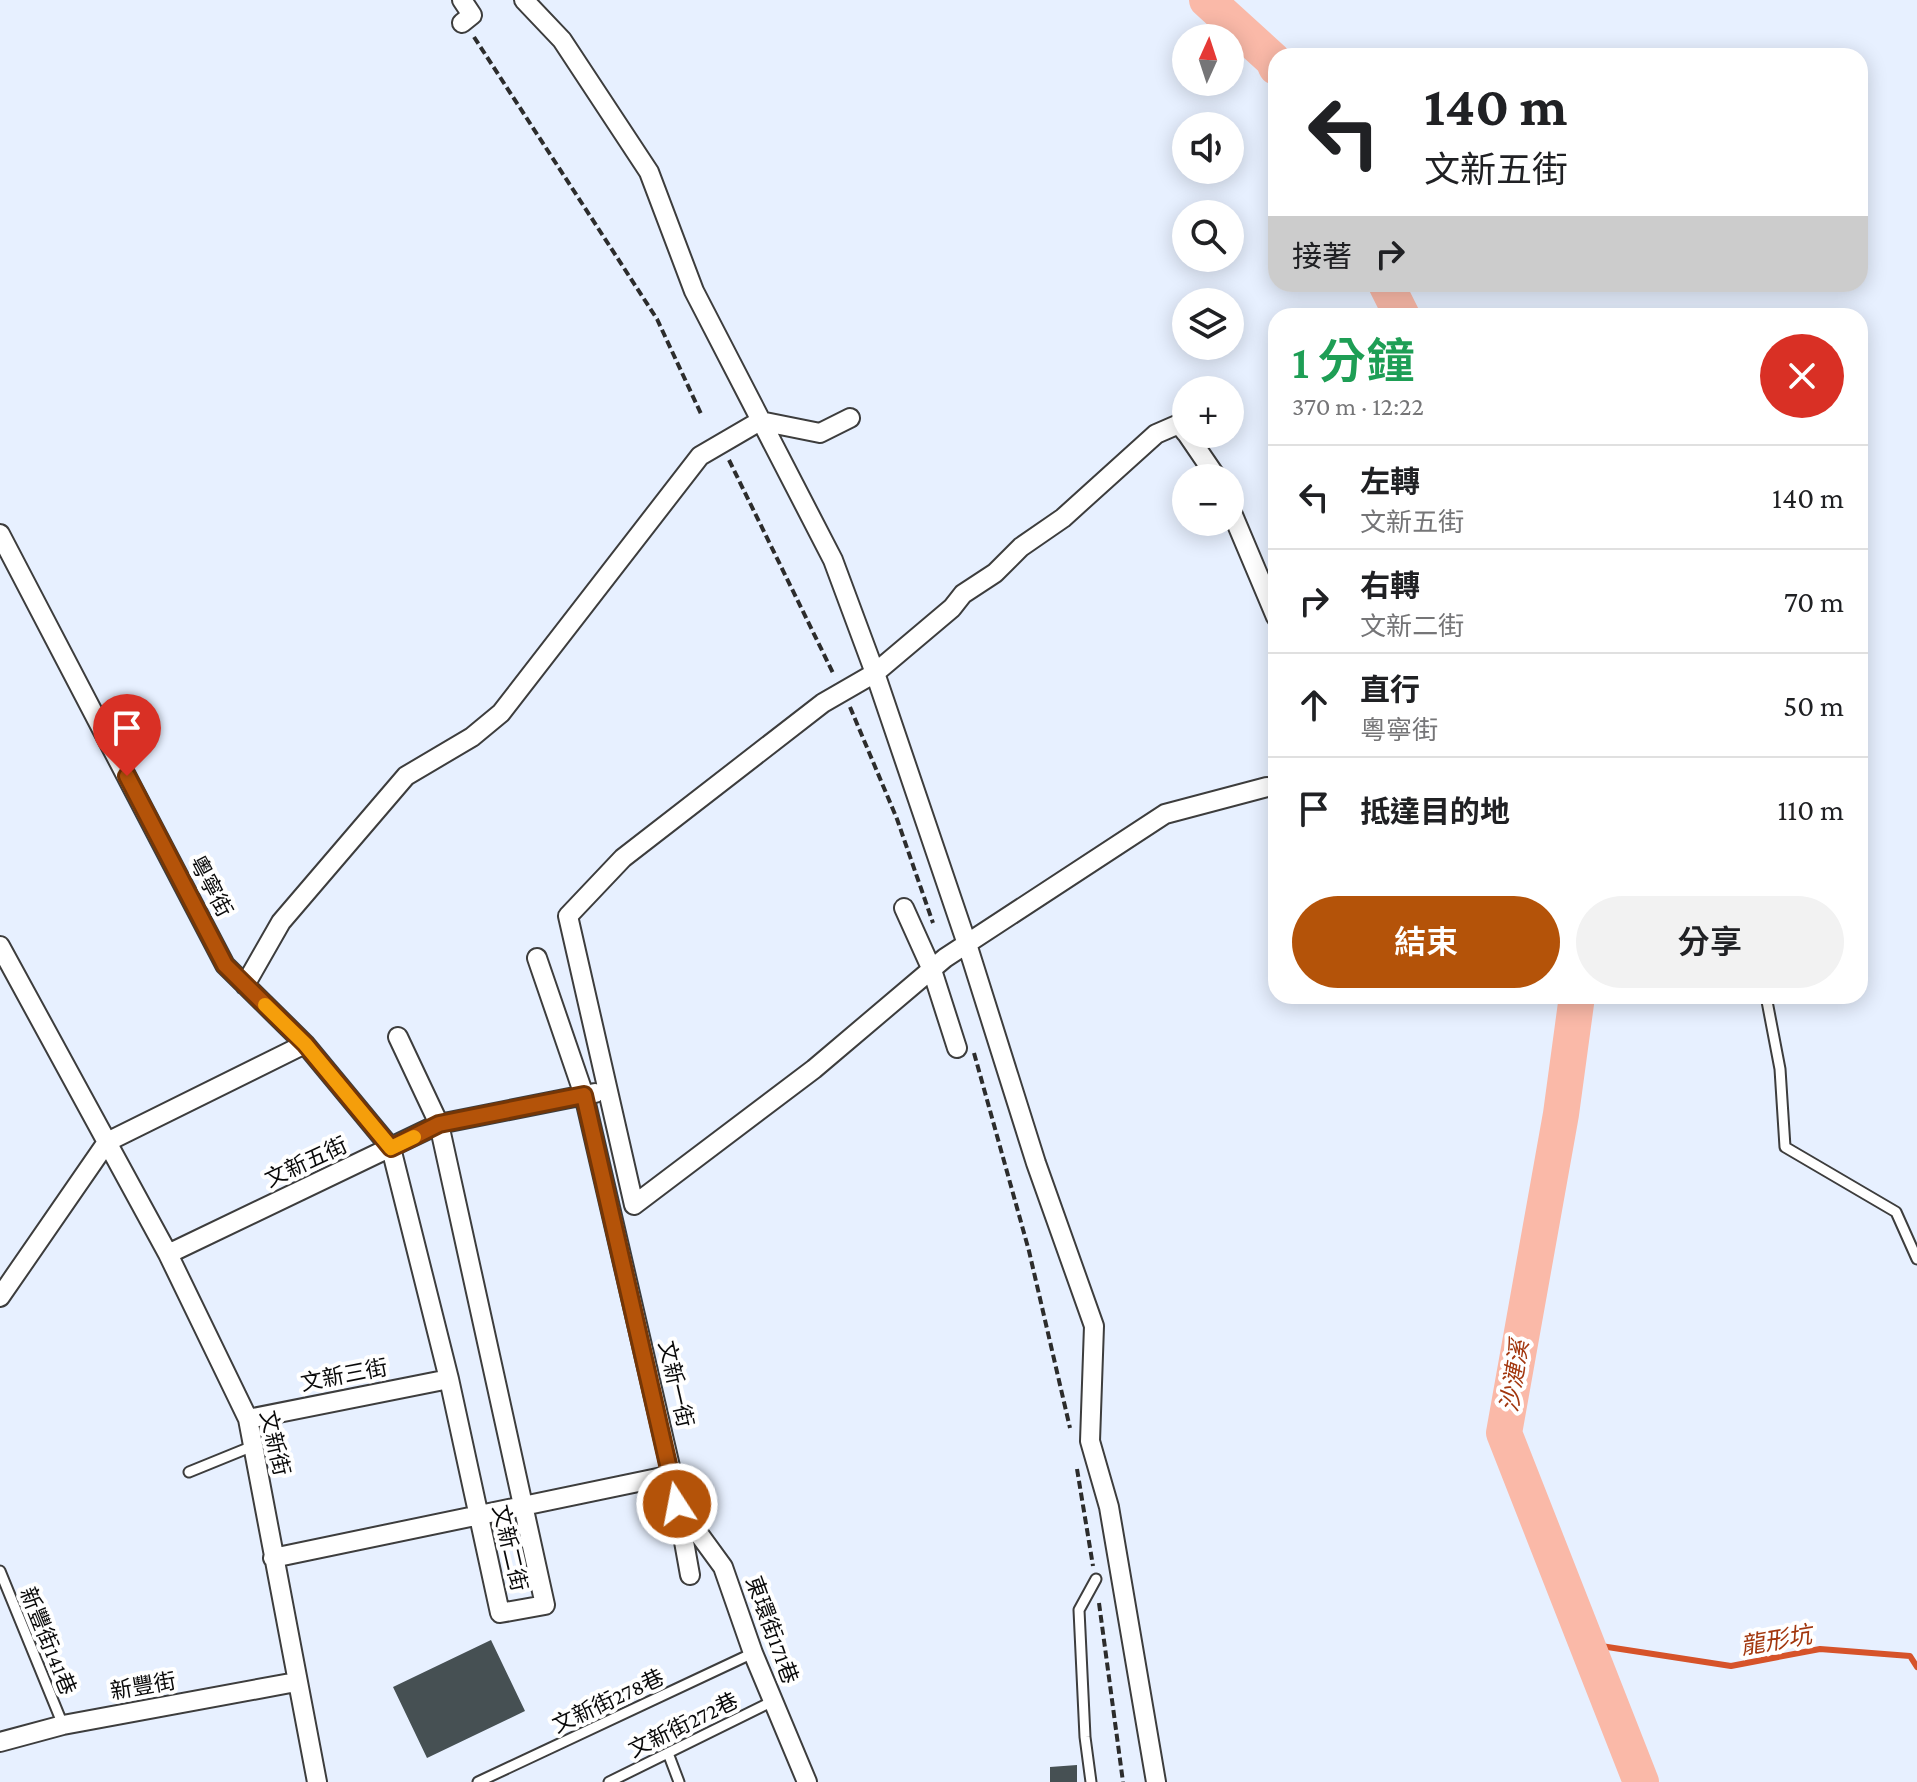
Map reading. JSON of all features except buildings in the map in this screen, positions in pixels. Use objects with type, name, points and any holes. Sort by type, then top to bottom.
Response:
[{"type":"street","points":[[462,0],[472,15],[462,23]]},
{"type":"street","points":[[524,0],[562,40],[649,172],[694,291],[833,560],[875,673],[967,944],[1036,1163],[1094,1326],[1090,1441],[1109,1507],[1156,1782]]},
{"type":"street","points":[[245,985],[281,922],[406,776],[472,737],[501,713],[700,456],[760,421],[820,433],[850,418]]},
{"type":"street","points":[[1172,427],[1156,434],[1063,518],[1021,547],[995,573],[963,594],[952,608],[875,673],[823,703],[623,858],[568,916],[634,1205],[814,1069],[967,944],[1165,814],[1267,787]]},
{"type":"street","name":"粵寧街","points":[[0,534],[225,965],[305,1044]]},
{"type":"street","points":[[1242,536],[1268,598]]},
{"type":"street","points":[[904,908],[939,964],[964,1045]]},
{"type":"street","points":[[0,946],[107,1142]]},
{"type":"street","name":"文新一街","points":[[537,958],[584,1095],[672,1475],[690,1575]]},
{"type":"street","name":"文新二街","points":[[305,1044],[391,1148],[449,1379],[500,1613],[545,1605],[439,1124],[398,1037]]},
{"type":"street","points":[[0,1297],[107,1142],[305,1044]]},
{"type":"street","name":"文新五街","points":[[168,1254],[439,1124],[606,1091]]},
{"type":"street","name":"文新街","points":[[107,1142],[168,1254],[248,1419],[317,1782]]},
{"type":"street","name":"文新三街","points":[[248,1419],[449,1379]]},
{"type":"street","points":[[273,1558],[672,1475]]},
{"type":"street","name":"東環街171巷","points":[[677,1504],[723,1567],[753,1653],[807,1782]]},
{"type":"street","name":"新豐街","points":[[0,1742],[63,1725],[296,1682]]},
{"type":"lane","points":[[1768,1004],[1780,1069],[1785,1147],[1896,1212],[1917,1259]]},
{"type":"lane","points":[[189,1472],[253,1446]]},
{"type":"lane","name":"新豐街141巷","points":[[0,1571],[63,1725]]},
{"type":"lane","points":[[1091,1782],[1085,1737],[1079,1610],[1096,1579]]},
{"type":"lane","name":"文新街278巷","points":[[478,1782],[753,1653]]},
{"type":"lane","name":"文新街272巷","points":[[609,1782],[773,1701]]},
{"type":"lane","points":[[668,1753],[679,1782]]},
{"type":"path","points":[[462,23],[657,319],[702,416]]},
{"type":"path","points":[[721,444],[835,678]]},
{"type":"path","points":[[849,705],[897,819],[939,964]]},
{"type":"path","points":[[964,1045],[1029,1251],[1070,1429]]},
{"type":"path","points":[[1075,1459],[1096,1579],[1123,1782]]},
{"type":"waterway","name":"沙漣溪","points":[[1207,0],[1268,55]]},
{"type":"waterway","name":"沙漣溪","points":[[1390,292],[1398,308]]},
{"type":"waterway","name":"沙漣溪","points":[[1576,1004],[1561,1114],[1504,1433],[1641,1782]]},
{"type":"waterway","name":"龍形坑","points":[[1588,1644],[1731,1666],[1820,1649],[1910,1656],[1917,1667]]},
{"type":"slow traffic","points":[[265,1005],[305,1044],[391,1148],[414,1137]]},
{"type":"route","points":[[127,776],[225,965],[305,1044],[391,1148],[439,1124],[584,1095],[677,1504]]}]
